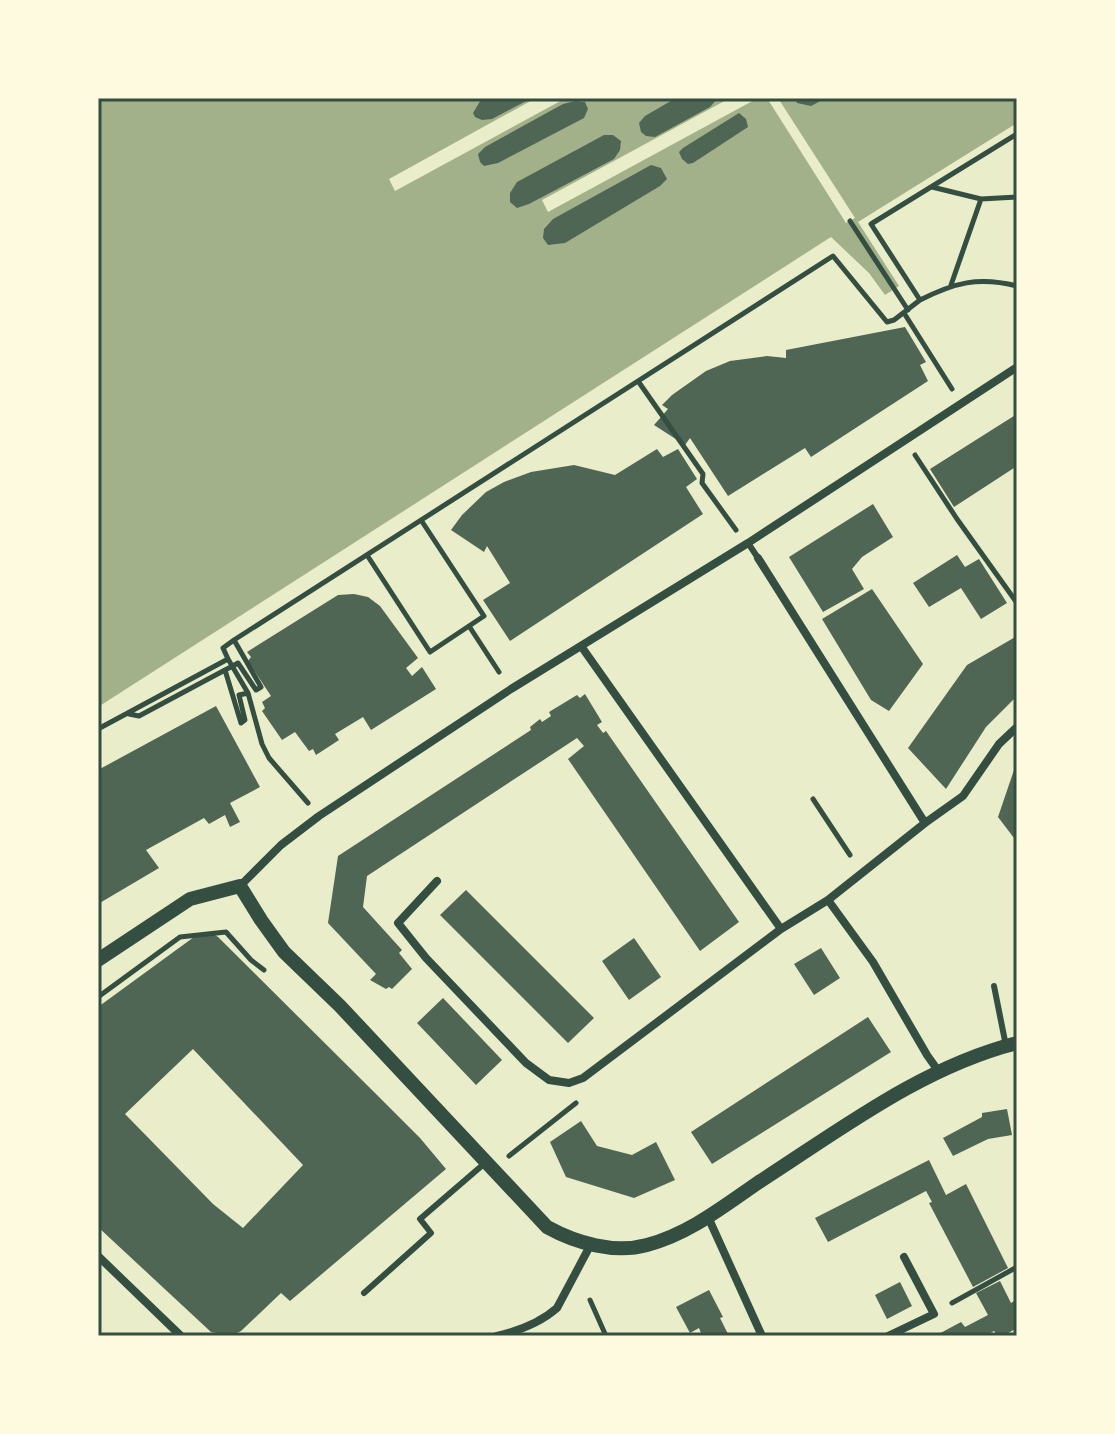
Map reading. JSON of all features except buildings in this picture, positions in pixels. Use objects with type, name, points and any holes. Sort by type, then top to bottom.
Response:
[{"type":"street","points":[[98,960],[185,902],[240,886],[281,845],[319,816],[581,646],[748,543],[1017,367]]},
{"type":"street","points":[[758,558],[925,823]]},
{"type":"street","points":[[581,646],[781,929]]},
{"type":"street","points":[[437,881],[398,923],[426,958],[526,1063],[549,1080],[569,1083],[583,1078],[781,929],[828,900],[963,796],[999,744],[1017,727]]},
{"type":"street","points":[[240,886],[284,952],[340,1006],[547,1227],[563,1236],[591,1244],[620,1248],[645,1246],[667,1238],[708,1217],[893,1096],[967,1059],[1012,1045]]},
{"type":"street","points":[[828,900],[873,962],[939,1072]]},
{"type":"street","points":[[708,1217],[762,1336]]},
{"type":"street","points":[[497,1336],[525,1327],[557,1308],[591,1244]]},
{"type":"street","points":[[98,1256],[181,1336]]},
{"type":"street","points":[[888,1336],[934,1314],[904,1257]]},
{"type":"lane","points":[[748,543],[758,558]]},
{"type":"lane","points":[[994,986],[1012,1045]]},
{"type":"lane","points":[[364,1293],[431,1233],[420,1219],[485,1163]]},
{"type":"path","points":[[920,300],[871,224],[1017,134]]},
{"type":"path","points":[[931,187],[981,199],[1017,197]]},
{"type":"path","points":[[951,285],[981,199]]},
{"type":"path","points":[[850,221],[961,403]]},
{"type":"path","points":[[319,816],[269,758],[248,693],[223,648],[833,256],[887,322],[920,300],[951,285],[974,281],[1017,286]]},
{"type":"path","points":[[638,381],[703,474],[702,483],[720,510]]},
{"type":"path","points":[[905,440],[1017,603]]},
{"type":"path","points":[[367,555],[430,652],[484,616],[421,520]]},
{"type":"path","points":[[469,626],[487,654]]},
{"type":"path","points":[[127,713],[139,716],[238,663],[256,690],[261,687],[234,640]]},
{"type":"path","points":[[98,729],[228,659]]},
{"type":"path","points":[[225,670],[241,723],[245,720],[239,695],[248,693]]},
{"type":"path","points":[[813,799],[850,855]]},
{"type":"path","points":[[98,997],[180,937],[189,935],[226,932],[264,970]]},
{"type":"path","points":[[516,1151],[582,1099]]},
{"type":"path","points":[[974,1290],[1017,1267]]},
{"type":"path","points":[[590,1300],[606,1336]]},
{"type":"shaded area","points":[[98,98],[1017,98],[1017,123],[858,222],[899,286],[885,295],[869,273],[831,237],[98,707]]},
{"type":"pier","points":[[536,98],[566,98],[395,191],[389,179]]},
{"type":"pier","points":[[730,98],[758,98],[548,212],[542,200]]},
{"type":"pier","points":[[767,98],[778,98],[855,218],[846,223]]}]
